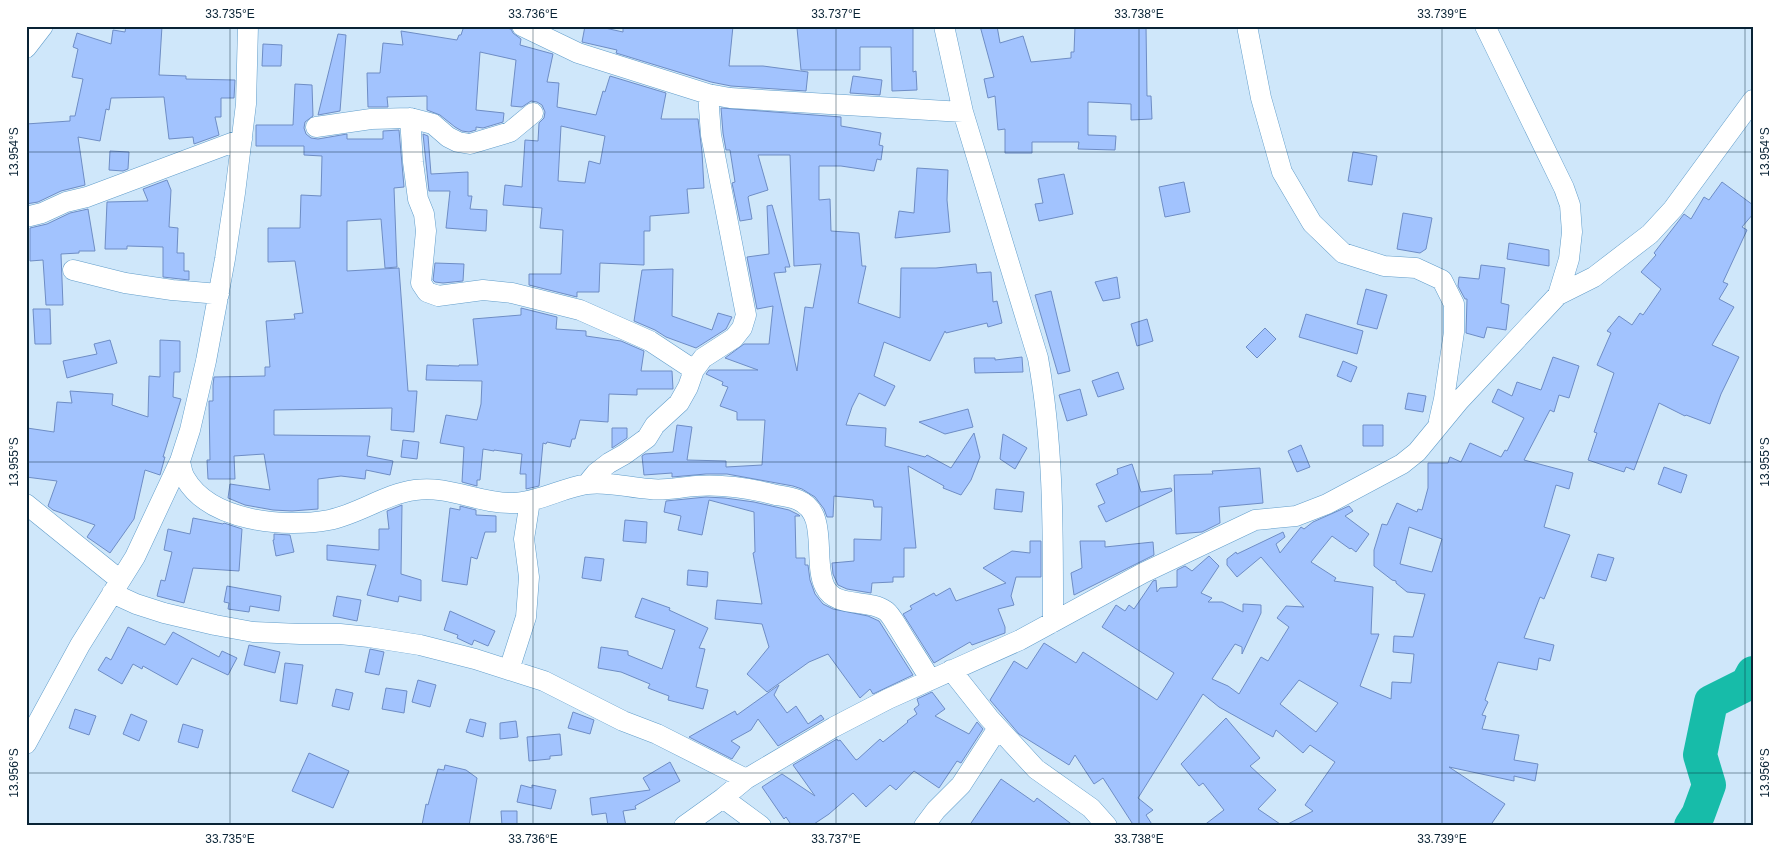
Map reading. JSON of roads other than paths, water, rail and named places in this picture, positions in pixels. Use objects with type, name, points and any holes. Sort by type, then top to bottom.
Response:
[{"type":"street","points":[[26,48],[43,26]]},
{"type":"street","points":[[26,744],[80,646],[135,557],[180,460],[190,430],[219,294],[242,139],[246,104],[248,26]]},
{"type":"street","points":[[522,26],[578,53],[708,94],[730,98],[963,112]]},
{"type":"street","points":[[944,26],[963,112],[1030,330],[1045,395],[1051,480],[1053,622]]},
{"type":"street","points":[[1247,26],[1261,98],[1282,172],[1312,222],[1343,253],[1384,266],[1416,268],[1442,280],[1454,304],[1454,332],[1438,428]]},
{"type":"street","points":[[1486,26],[1564,188],[1570,205],[1572,232],[1569,258],[1558,294]]},
{"type":"street","points":[[586,484],[609,463],[647,438],[655,425],[679,402],[688,387],[694,370],[703,358],[734,338],[742,328],[746,315],[711,135],[708,94]]},
{"type":"street","points":[[684,826],[746,779],[834,727],[930,679],[1020,640],[1143,574],[1255,520],[1296,516],[1326,504],[1402,464],[1417,452],[1459,401],[1558,294],[1594,276],[1650,234],[1673,209],[1753,100]]},
{"type":"street","points":[[316,127],[371,119],[410,118],[434,124],[448,137],[458,142],[470,144],[510,132],[533,113]]},
{"type":"street","points":[[410,118],[413,162],[426,231],[421,283],[426,292],[438,296],[483,290],[512,293],[580,310],[650,341],[694,370]]},
{"type":"street","points":[[26,217],[42,213],[66,202],[87,197],[242,139]]},
{"type":"street","points":[[74,270],[125,283],[219,294]]},
{"type":"street","points":[[180,460],[184,477],[195,492],[214,505],[235,514],[260,520],[291,523],[330,520],[414,490],[438,489],[494,502],[512,503],[530,501],[586,484],[610,484],[664,490],[713,485],[754,489],[797,499],[807,505],[816,522],[821,575],[825,588],[834,597],[849,602],[867,603],[888,612],[930,679]]},
{"type":"street","points":[[509,670],[526,617],[529,577],[524,539],[530,501]]},
{"type":"street","points":[[26,504],[136,604],[164,613],[253,632],[340,634],[420,645],[509,670],[544,681],[746,779]]},
{"type":"street","points":[[951,670],[998,728],[1036,769],[1091,808],[1107,826]]},
{"type":"street","points":[[924,826],[936,810],[961,785],[998,728]]},
{"type":"street","points":[[723,798],[761,826]]},
{"type":"waterway","points":[[1691,826],[1698,815],[1709,785],[1700,755],[1711,702],[1747,684],[1753,673]]}]
